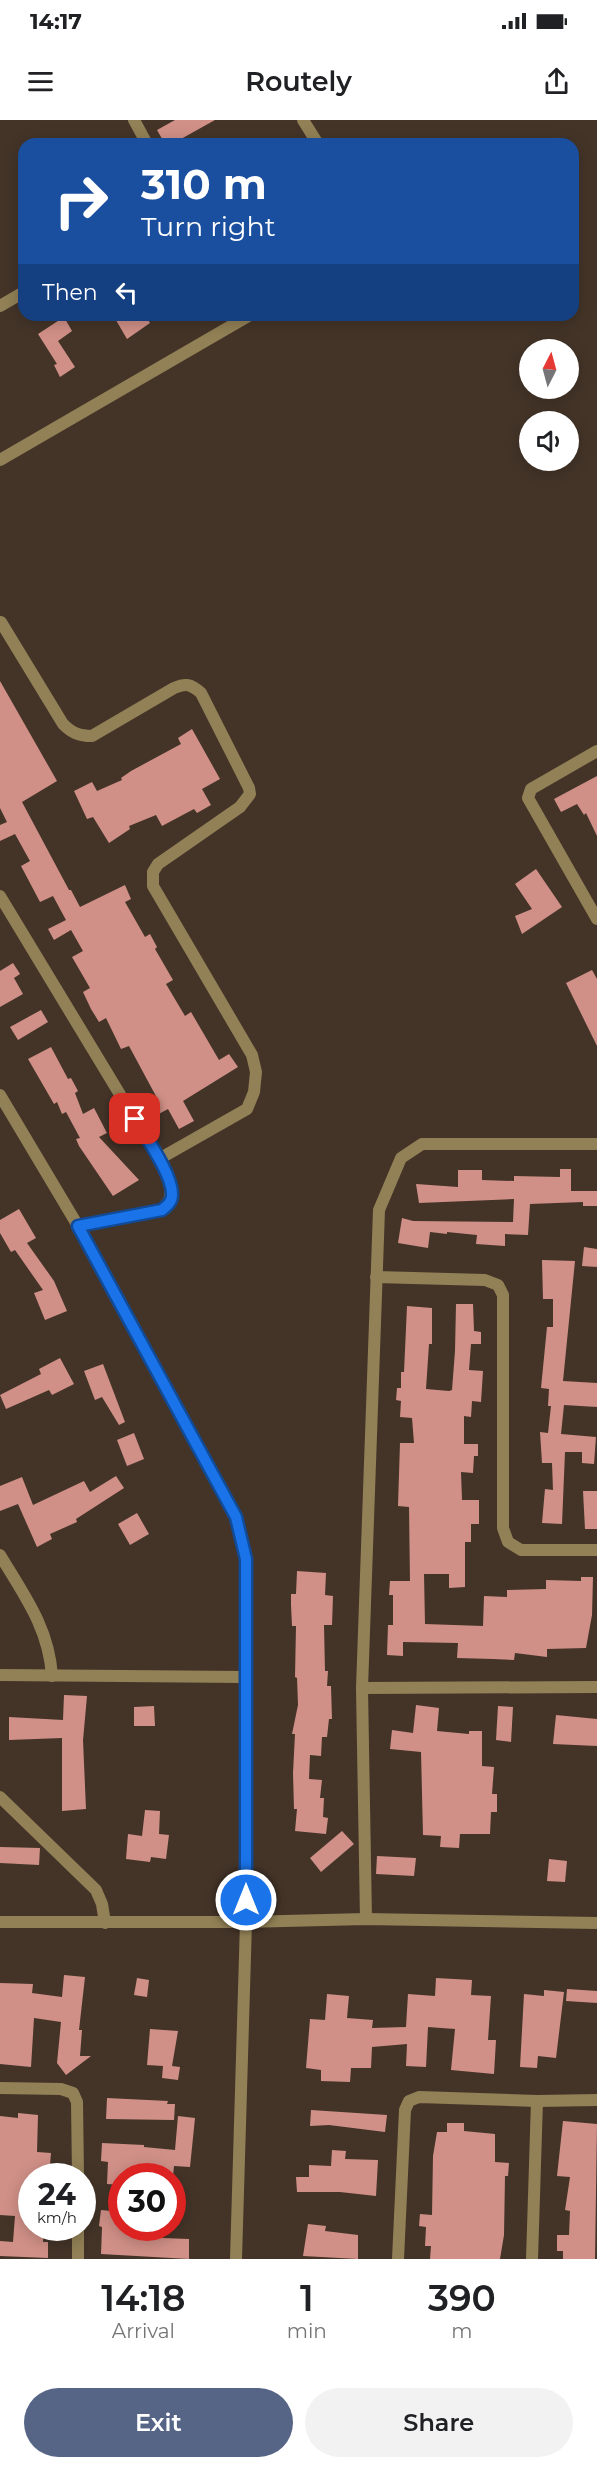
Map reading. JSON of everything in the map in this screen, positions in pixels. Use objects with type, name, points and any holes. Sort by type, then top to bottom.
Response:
[{"type":"street","points":[[134,120],[144,138]]},
{"type":"street","points":[[303,120],[314,138]]},
{"type":"street","points":[[0,306],[18,296]]},
{"type":"street","points":[[0,460],[236,321]]},
{"type":"street","points":[[0,621],[70,732],[92,736],[174,688],[184,684],[193,686],[201,693],[249,788],[250,794],[240,807],[158,864],[153,872],[153,886],[252,1055],[256,1072],[254,1092],[247,1109],[159,1159]]},
{"type":"street","points":[[597,751],[531,789],[528,798],[597,919]]},
{"type":"street","points":[[0,896],[159,1159],[172,1194],[171,1202],[162,1210],[78,1226]]},
{"type":"street","points":[[0,1095],[78,1226],[236,1517],[246,1559],[244,1677],[246,1922],[236,2259]]},
{"type":"street","points":[[366,1919],[362,1688],[379,1210],[388,1182],[400,1158],[422,1144],[597,1144]]},
{"type":"street","points":[[376,1277],[485,1280],[498,1285],[503,1295],[503,1528],[508,1542],[521,1550],[597,1550]]},
{"type":"street","points":[[0,1555],[40,1623],[51,1650],[52,1676]]},
{"type":"street","points":[[0,1675],[244,1677]]},
{"type":"street","points":[[362,1688],[597,1688]]},
{"type":"street","points":[[0,1797],[96,1890],[102,1904],[105,1923]]},
{"type":"street","points":[[0,1922],[246,1922],[366,1919],[597,1923]]},
{"type":"street","points":[[0,2088],[61,2089],[73,2093],[78,2102],[78,2163]]},
{"type":"street","points":[[398,2259],[405,2110],[409,2101],[419,2097],[537,2101],[597,2100]]},
{"type":"street","points":[[532,2259],[537,2101]]},
{"type":"street","points":[[78,2241],[78,2259]]},
{"type":"building","points":[[175,120],[215,120],[183,138],[162,138],[157,130]]},
{"type":"building","points":[[58,321],[66,321],[72,331],[58,341],[75,367],[60,377],[54,365],[57,364],[38,334]]},
{"type":"building","points":[[116,321],[149,321],[150,323],[127,339]]},
{"type":"building","points":[[0,681],[57,781],[22,802],[69,890],[80,907],[125,885],[131,899],[125,902],[145,937],[150,934],[157,947],[155,949],[173,980],[166,984],[185,1016],[191,1012],[219,1060],[229,1054],[238,1067],[183,1101],[194,1121],[179,1129],[168,1109],[155,1116],[148,1103],[157,1098],[129,1046],[121,1049],[106,1018],[99,1022],[91,1009],[83,992],[90,988],[72,957],[83,951],[71,930],[54,940],[48,929],[66,920],[53,896],[40,902],[21,866],[30,861],[15,834],[0,841],[0,825],[7,822],[0,808]]},
{"type":"building","points":[[192,729],[220,779],[202,789],[211,805],[197,813],[194,809],[162,826],[156,815],[129,826],[130,829],[109,843],[93,817],[87,819],[74,791],[92,782],[97,791],[122,780],[121,778],[131,771],[181,744],[178,738]]},
{"type":"building","points":[[597,776],[597,836],[586,813],[584,815],[577,804],[561,812],[554,799]]},
{"type":"building","points":[[536,869],[562,907],[522,934],[515,916],[532,909],[515,884]]},
{"type":"building","points":[[13,963],[20,974],[14,978],[23,994],[0,1007],[0,971]]},
{"type":"building","points":[[592,970],[597,979],[597,1046],[566,983]]},
{"type":"building","points":[[41,1010],[48,1022],[18,1040],[10,1027]]},
{"type":"building","points":[[51,1047],[68,1079],[71,1078],[78,1091],[75,1093],[83,1114],[94,1108],[107,1133],[99,1137],[139,1180],[113,1196],[79,1146],[76,1139],[80,1138],[66,1112],[62,1114],[57,1102],[54,1104],[28,1059]]},
{"type":"building","points":[[560,1169],[571,1169],[571,1191],[597,1191],[597,1206],[583,1206],[583,1202],[530,1204],[528,1235],[505,1234],[505,1246],[476,1244],[477,1235],[447,1232],[447,1234],[430,1232],[428,1248],[398,1243],[402,1218],[413,1221],[513,1222],[514,1199],[419,1203],[416,1184],[458,1187],[458,1170],[482,1170],[482,1180],[514,1181],[514,1176],[560,1177]]},
{"type":"building","points":[[19,1209],[36,1238],[27,1243],[54,1281],[67,1311],[45,1320],[34,1293],[43,1290],[15,1250],[11,1252],[0,1233],[0,1220]]},
{"type":"building","points":[[584,1247],[597,1249],[597,1267],[582,1266]]},
{"type":"building","points":[[542,1260],[575,1261],[563,1381],[597,1383],[597,1407],[564,1405],[561,1434],[596,1437],[594,1464],[582,1463],[582,1452],[565,1452],[562,1524],[542,1523],[545,1489],[553,1490],[552,1463],[542,1463],[540,1432],[548,1433],[551,1406],[548,1406],[549,1389],[541,1388],[547,1327],[553,1327],[553,1299],[543,1299]]},
{"type":"building","points":[[456,1304],[473,1304],[474,1331],[481,1332],[481,1344],[471,1344],[469,1370],[483,1371],[481,1402],[472,1401],[471,1417],[464,1416],[464,1444],[478,1444],[478,1456],[474,1456],[473,1473],[461,1472],[462,1500],[479,1500],[479,1524],[471,1524],[471,1542],[465,1542],[465,1587],[449,1588],[449,1574],[424,1574],[425,1624],[483,1626],[484,1596],[507,1597],[507,1590],[546,1589],[546,1580],[581,1581],[581,1577],[593,1577],[592,1615],[586,1648],[547,1649],[547,1657],[515,1653],[514,1660],[457,1658],[458,1643],[403,1642],[403,1656],[387,1655],[388,1625],[393,1625],[393,1595],[389,1595],[390,1581],[410,1581],[409,1507],[398,1506],[400,1443],[414,1443],[412,1418],[400,1417],[401,1401],[396,1400],[397,1388],[401,1388],[401,1372],[404,1372],[407,1306],[432,1308],[432,1344],[429,1344],[426,1389],[449,1391],[452,1390]]},
{"type":"building","points":[[60,1358],[74,1384],[52,1395],[49,1390],[6,1409],[0,1395],[41,1374],[39,1369]]},
{"type":"building","points":[[103,1364],[125,1422],[119,1425],[102,1397],[95,1400],[84,1371]]},
{"type":"building","points":[[134,1433],[144,1459],[127,1466],[117,1440]]},
{"type":"building","points":[[116,1476],[124,1488],[76,1519],[77,1522],[50,1534],[52,1539],[37,1547],[18,1504],[0,1511],[0,1486],[22,1477],[33,1505],[84,1481],[90,1492]]},
{"type":"building","points":[[583,1491],[597,1491],[597,1529],[585,1529]]},
{"type":"building","points":[[137,1513],[149,1534],[130,1545],[118,1524]]},
{"type":"building","points":[[297,1571],[326,1573],[325,1595],[333,1596],[332,1625],[324,1625],[325,1671],[328,1671],[327,1686],[331,1686],[332,1719],[329,1719],[327,1737],[322,1737],[321,1756],[310,1755],[309,1779],[322,1780],[320,1798],[324,1798],[323,1817],[328,1818],[326,1834],[295,1831],[297,1809],[294,1809],[293,1773],[295,1734],[292,1734],[298,1705],[297,1678],[295,1677],[296,1626],[292,1626],[291,1594],[296,1594]]},
{"type":"building","points":[[64,1695],[87,1696],[83,1740],[86,1809],[62,1811],[62,1738],[9,1740],[9,1717],[63,1720]]},
{"type":"building","points":[[416,1705],[439,1708],[437,1731],[469,1734],[469,1731],[482,1731],[482,1766],[494,1767],[492,1794],[497,1794],[497,1812],[491,1812],[490,1834],[460,1834],[459,1848],[440,1847],[441,1836],[423,1835],[421,1752],[390,1749],[392,1730],[413,1733]]},
{"type":"building","points":[[154,1706],[155,1726],[134,1726],[134,1707]]},
{"type":"building","points":[[498,1706],[513,1707],[511,1742],[496,1740]]},
{"type":"building","points":[[556,1715],[597,1719],[597,1746],[553,1744]]},
{"type":"building","points":[[145,1810],[160,1811],[159,1834],[169,1835],[166,1859],[151,1857],[150,1862],[126,1859],[128,1834],[142,1836]]},
{"type":"building","points":[[342,1831],[354,1844],[321,1872],[310,1858]]},
{"type":"building","points":[[0,1847],[40,1848],[39,1865],[0,1863]]},
{"type":"building","points":[[377,1856],[416,1858],[414,1876],[376,1874]]},
{"type":"building","points":[[549,1859],[567,1861],[565,1882],[547,1881]]},
{"type":"building","points":[[64,1975],[85,1977],[79,2030],[82,2030],[80,2056],[91,2056],[66,2075],[57,2063],[61,2022],[34,2018],[31,2067],[0,2064],[0,1983],[33,1984],[32,1993],[62,1997]]},
{"type":"building","points":[[137,1978],[149,1980],[147,1997],[134,1995]]},
{"type":"building","points":[[436,1978],[472,1980],[471,1995],[491,1996],[488,2040],[496,2040],[494,2074],[451,2070],[455,2029],[428,2027],[426,2067],[406,2066],[407,2044],[372,2047],[371,2068],[351,2068],[350,2082],[321,2081],[321,2070],[306,2068],[310,2019],[325,2020],[327,1994],[349,1996],[347,2018],[373,2020],[372,2028],[406,2027],[408,1994],[435,1996]]},
{"type":"building","points":[[567,1989],[597,1991],[597,2003],[566,2001]]},
{"type":"building","points":[[544,1990],[564,1992],[556,2058],[538,2056],[537,2068],[520,2067],[524,1994],[544,1996]]},
{"type":"building","points":[[150,2029],[178,2031],[172,2066],[180,2067],[178,2080],[162,2078],[163,2066],[147,2065]]},
{"type":"building","points":[[107,2098],[168,2101],[167,2104],[175,2104],[174,2120],[106,2119]]},
{"type":"building","points":[[311,2110],[387,2115],[385,2132],[329,2125],[310,2126]]},
{"type":"building","points":[[18,2113],[38,2115],[37,2152],[51,2153],[50,2163],[18,2163],[18,2241],[48,2242],[48,2258],[0,2256],[0,2241],[13,2242],[15,2216],[0,2215],[0,2116],[18,2118]]},
{"type":"building","points":[[178,2116],[195,2118],[190,2167],[186,2167],[186,2163],[108,2163],[107,2184],[108,2162],[101,2161],[102,2143],[144,2145],[144,2147],[175,2150]]},
{"type":"building","points":[[563,2121],[597,2124],[595,2259],[563,2259],[563,2251],[557,2251],[557,2235],[569,2235],[570,2211],[565,2210],[570,2177],[557,2176]]},
{"type":"building","points":[[447,2123],[464,2123],[464,2131],[495,2134],[495,2162],[509,2163],[508,2176],[505,2176],[504,2235],[500,2259],[430,2259],[431,2246],[425,2246],[426,2227],[419,2226],[420,2214],[432,2215],[433,2156],[437,2132],[447,2132]]},
{"type":"building","points":[[332,2150],[346,2151],[345,2159],[378,2160],[376,2196],[340,2192],[297,2192],[296,2177],[309,2177],[309,2165],[331,2166]]},
{"type":"building","points":[[101,2210],[108,2211],[108,2241],[186,2241],[189,2239],[189,2259],[101,2254],[102,2227],[99,2226]]},
{"type":"building","points":[[308,2224],[326,2226],[325,2231],[358,2235],[358,2259],[303,2256]]},
{"type":"route","points":[[135,1119],[159,1159],[172,1194],[171,1202],[162,1210],[78,1226],[236,1517],[246,1559],[244,1677],[246,1900]]}]
